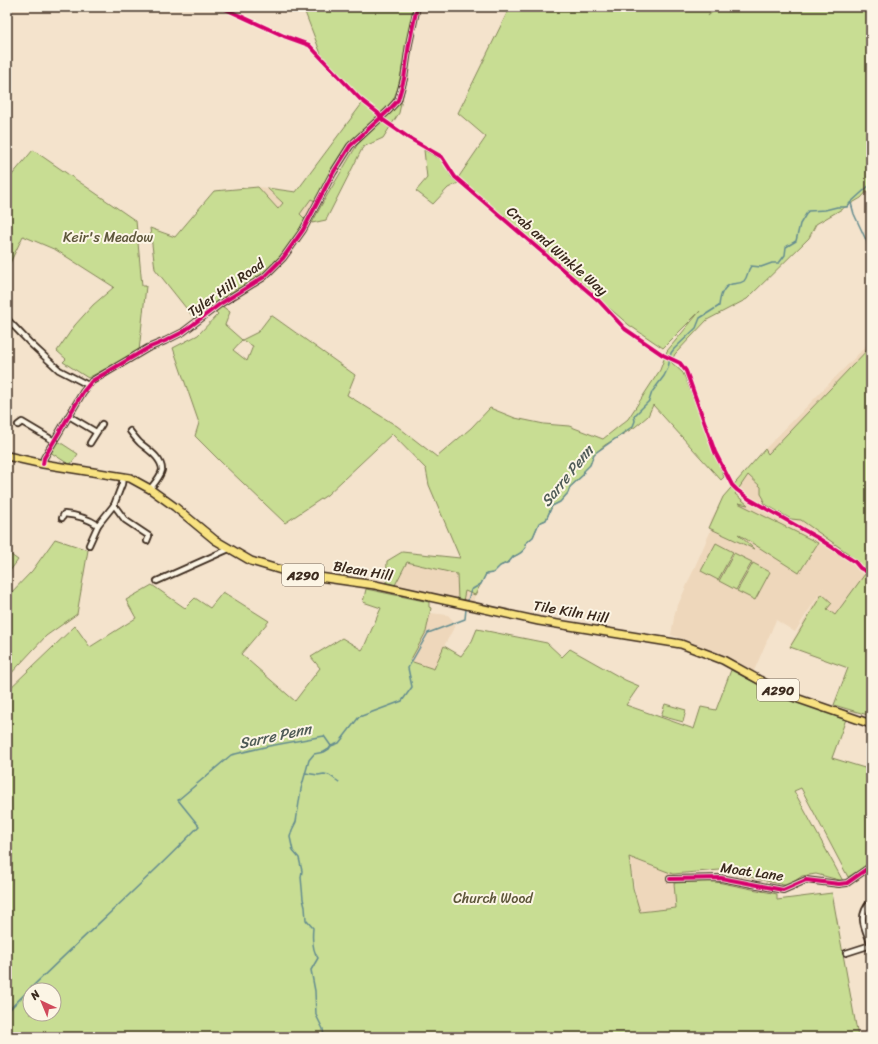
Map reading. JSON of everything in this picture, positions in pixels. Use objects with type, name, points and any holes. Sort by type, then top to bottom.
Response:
[{"type":"main road","name":"A290","points":[[7,456],[43,464],[123,476],[130,478],[150,489]]},
{"type":"main road","name":"Blean Hill","points":[[150,489],[175,506],[215,540],[251,561],[291,573],[375,585],[448,601]]},
{"type":"main road","name":"Tile Kiln Hill","points":[[448,601],[540,620],[689,647],[723,660],[793,697],[871,724]]},
{"type":"street","name":"Tyler Hill Road","points":[[43,464],[44,458],[54,441],[88,385],[92,381],[148,348],[183,332],[220,304],[264,277],[283,258],[303,230],[333,173],[350,146],[398,100],[404,79],[409,44],[417,7]]},
{"type":"street","points":[[7,319],[30,344],[59,370],[88,385]]},
{"type":"street","points":[[69,416],[96,432]]},
{"type":"street","points":[[18,425],[22,422],[54,441]]},
{"type":"street","points":[[90,443],[102,424]]},
{"type":"street","points":[[130,430],[140,443],[150,451],[161,464],[162,468],[160,474],[150,489]]},
{"type":"street","points":[[89,545],[98,525],[114,505],[122,484],[123,476]]},
{"type":"street","points":[[114,505],[125,520],[149,536],[147,541]]},
{"type":"street","points":[[62,518],[64,514],[73,514],[90,520],[98,525]]},
{"type":"street","points":[[157,581],[229,549]]},
{"type":"street","name":"Moat Lane","points":[[670,879],[721,878],[783,890],[806,880],[832,884],[847,883],[871,866]]},
{"type":"street","points":[[846,953],[871,944],[862,920],[864,910],[871,900]]},
{"type":"shaded area","points":[[258,187],[267,188],[283,203],[278,209]]},
{"type":"shaded area","points":[[311,198],[317,202],[306,220],[300,214]]},
{"type":"shaded area","points":[[871,341],[871,676],[789,647],[823,588],[795,632],[776,620],[753,673],[689,641],[671,635],[675,612],[711,530],[709,528],[711,520],[723,497],[765,449]]},
{"type":"shaded area","points":[[407,562],[457,574],[458,600],[395,585]]},
{"type":"shaded area","points":[[464,591],[475,595],[473,603],[463,601]]},
{"type":"shaded area","points":[[430,613],[448,615],[456,624],[444,646],[434,670],[410,662],[426,632]]},
{"type":"shaded area","points":[[629,857],[673,874],[676,908],[639,912]]},
{"type":"green space","points":[[303,7],[415,7],[398,88],[392,103],[362,131],[342,154],[317,202],[311,199],[300,214],[306,220],[287,250],[256,280],[235,290],[194,318],[155,269],[150,228],[175,237],[214,191],[258,187],[278,209],[283,203],[267,188],[296,192],[361,105],[361,97],[321,54]]},
{"type":"green space","points":[[510,7],[715,7],[708,16],[718,7],[871,7],[871,187],[861,198],[816,224],[809,238],[747,299],[707,320],[675,354],[671,362],[683,373],[724,477],[721,480],[653,405],[648,416],[635,427],[605,445],[594,454],[590,465],[584,471],[583,475],[570,487],[568,493],[560,502],[552,506],[546,520],[539,523],[533,537],[525,544],[526,547],[523,551],[513,557],[509,562],[500,566],[493,573],[486,574],[475,595],[465,591],[463,601],[458,600],[457,574],[407,562],[395,585],[386,583],[387,561],[402,552],[460,558],[429,485],[426,469],[392,434],[327,495],[285,523],[195,436],[199,423],[173,348],[198,335],[218,314],[215,311],[222,306],[230,312],[225,325],[242,340],[258,332],[271,315],[355,375],[347,395],[397,426],[437,457],[471,428],[490,408],[515,418],[544,424],[569,426],[603,439],[628,419],[660,370],[667,351],[700,311],[663,348],[629,325],[458,178],[486,137],[458,113]],"holes":[[[242,340],[253,346],[247,361],[233,350]]]},
{"type":"green space","points":[[404,90],[399,113],[383,138],[363,147],[326,220],[312,223],[357,145],[390,113]]},
{"type":"green space","name":"Keir's Meadow","points":[[33,150],[136,221],[142,286],[146,286],[139,351],[88,378],[63,362],[66,359],[57,351],[75,325],[93,305],[114,287],[56,250],[23,236],[9,265],[7,263],[7,181]]},
{"type":"green space","points":[[424,150],[442,160],[452,178],[458,183],[448,188],[433,204],[416,191],[427,178]]},
{"type":"green space","points":[[871,346],[871,567],[866,569],[863,568],[856,563],[849,554],[801,520],[791,519],[763,503],[764,499],[761,494],[761,487],[748,475],[735,494],[748,505],[738,503],[818,543],[799,573],[738,534],[754,549],[709,528],[723,497],[765,449],[768,454]]},
{"type":"green space","points":[[58,441],[78,454],[70,465],[50,452]]},
{"type":"green space","points":[[55,539],[88,550],[77,614],[46,636],[7,678],[7,597],[32,571]]},
{"type":"green space","points":[[716,543],[733,552],[718,580],[701,571]]},
{"type":"green space","points":[[7,552],[18,560],[7,575]]},
{"type":"green space","points":[[734,553],[752,562],[736,590],[719,581]]},
{"type":"green space","points":[[753,563],[770,572],[755,600],[737,591]]},
{"type":"green space","points":[[865,574],[871,578],[871,716],[834,705],[848,668],[790,647],[822,594],[832,603],[827,609],[835,615]]},
{"type":"green space","name":"Church Wood","points":[[152,585],[185,608],[195,598],[210,608],[223,592],[269,621],[241,654],[295,701],[320,668],[311,657],[342,638],[362,650],[364,647],[381,608],[363,602],[366,589],[429,602],[429,607],[431,608],[426,632],[410,661],[434,669],[444,646],[461,656],[472,641],[477,629],[547,643],[562,657],[570,649],[625,680],[639,686],[626,705],[694,729],[701,707],[716,710],[731,670],[761,686],[846,719],[832,758],[871,770],[871,863],[848,877],[801,788],[794,791],[843,881],[816,874],[802,876],[788,886],[720,870],[673,874],[629,857],[633,888],[640,912],[676,908],[674,883],[712,881],[777,894],[777,900],[832,893],[858,1037],[7,1037],[7,691],[75,626],[90,647],[136,618],[126,600]]},
{"type":"green space","points":[[665,704],[686,710],[683,722],[661,716]]},
{"type":"waterway","name":"Sarre Penn","points":[[468,600],[471,590],[481,584],[486,574],[493,573],[500,566],[509,562],[513,557],[523,551],[526,547],[525,544],[533,537],[539,523],[546,520],[552,506],[560,502],[568,493],[570,487],[583,475],[584,471],[590,465],[594,454],[633,426],[635,421],[634,416],[649,401],[652,392],[664,376],[668,368],[671,353],[696,328],[700,318],[719,306],[721,296],[726,287],[744,281],[751,266],[761,267],[772,263],[779,263],[785,255],[786,247],[796,241],[800,224],[808,211],[847,207],[871,184]]},
{"type":"waterway","points":[[851,203],[854,214],[867,242],[871,261]]},
{"type":"waterway","points":[[324,1037],[323,1029],[316,1015],[315,991],[311,970],[318,958],[314,948],[313,928],[306,920],[301,877],[302,871],[299,858],[293,851],[290,837],[296,822],[301,789],[309,760],[314,754],[324,752],[331,746],[339,743],[359,717],[402,701],[412,687],[408,668],[428,633],[465,619],[466,609]]},
{"type":"waterway","name":"Sarre Penn","points":[[7,1012],[199,826],[178,800],[231,755],[269,746],[324,736],[331,746]]},
{"type":"waterway","points":[[305,773],[329,775],[339,782]]},
{"type":"cycle path","name":"Crab and Winkle Way","points":[[221,7],[284,36],[309,45],[360,99],[378,113],[383,120],[409,138],[442,157],[455,177],[598,300],[625,329],[663,355],[680,363],[686,371],[715,452],[732,485],[749,499],[818,538],[855,562],[860,568],[871,574]]},
{"type":"cycle path","points":[[43,464],[44,458],[83,392],[92,381],[148,348],[183,332],[220,304],[264,277],[283,258],[303,230],[333,173],[350,146],[398,100],[404,79],[409,44],[417,7]]},
{"type":"cycle path","points":[[670,879],[721,878],[783,890],[806,880],[839,884],[847,883],[871,866]]}]
